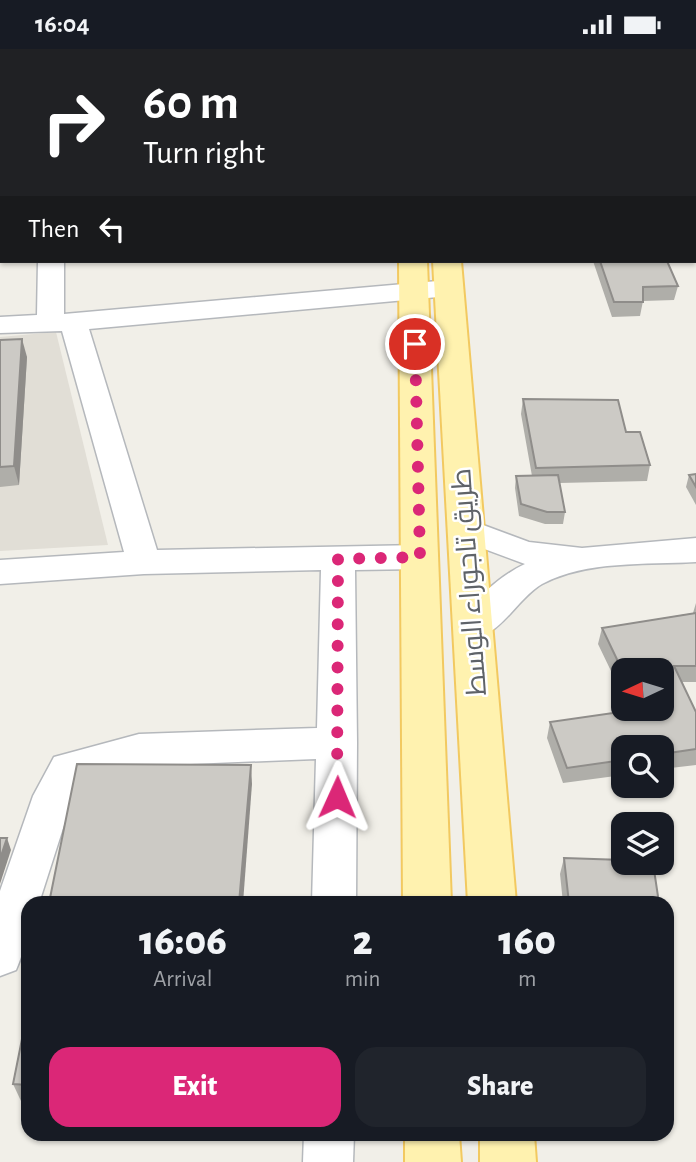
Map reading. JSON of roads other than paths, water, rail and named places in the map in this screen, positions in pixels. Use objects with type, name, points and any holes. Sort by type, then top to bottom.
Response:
[{"type":"main road","name":"طريق تاجوراء الوسط","points":[[431,275],[467,530],[492,896]]},
{"type":"main road","points":[[427,896],[420,557],[431,275]]},
{"type":"main road","points":[[432,1141],[433,1162]]},
{"type":"main road","points":[[507,1141],[508,1162]]},
{"type":"street","points":[[51,263],[62,323],[144,562]]},
{"type":"street","points":[[0,325],[62,323],[431,275]]},
{"type":"street","points":[[467,530],[525,553],[595,558]]},
{"type":"street","points":[[474,627],[529,576],[558,565],[595,558],[696,550]]},
{"type":"street","points":[[0,572],[144,562],[420,557]]},
{"type":"street","points":[[334,896],[338,559]]},
{"type":"street","points":[[0,955],[53,796],[68,768],[139,750],[338,743]]},
{"type":"street","points":[[328,1162],[329,1141]]}]
